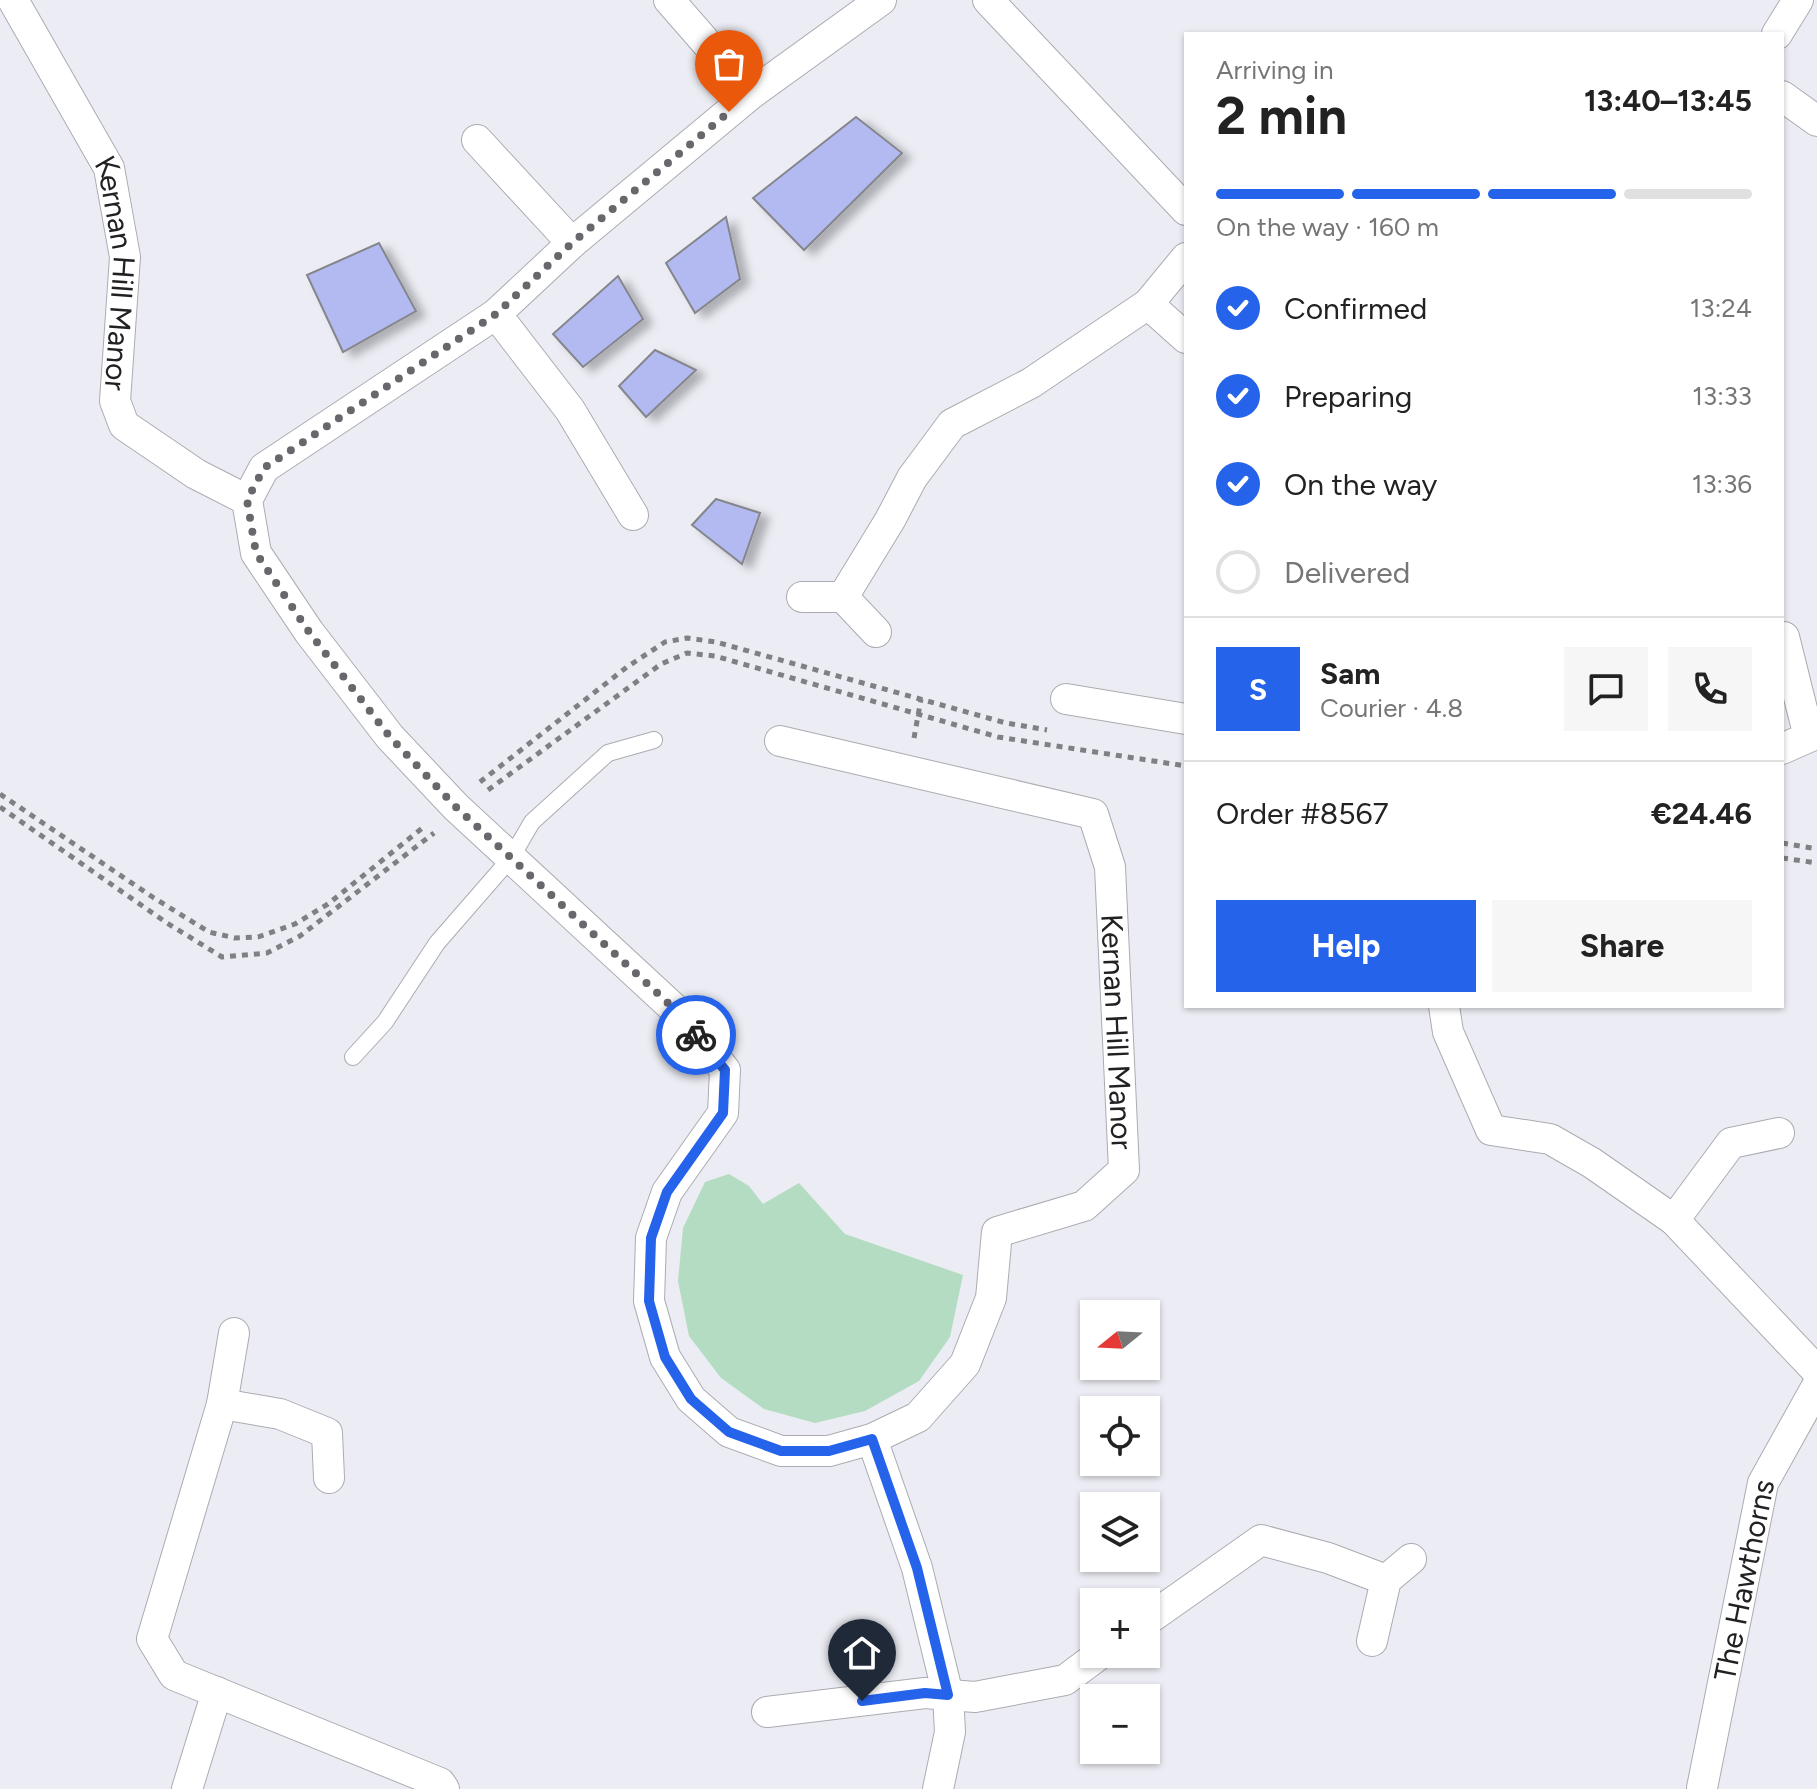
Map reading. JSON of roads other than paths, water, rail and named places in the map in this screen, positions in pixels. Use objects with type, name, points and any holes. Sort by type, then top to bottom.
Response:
[{"type":"street","name":"Kernan Hill Manor","points":[[13,0],[109,168],[125,257],[115,401],[124,425],[196,474],[247,500],[256,553],[309,632],[390,737],[456,807],[681,1015],[725,1070],[723,1113],[667,1192],[651,1238],[649,1301],[665,1357],[691,1399],[729,1432],[781,1451],[829,1451],[872,1439],[918,1417],[965,1364],[991,1298],[997,1232],[1084,1206],[1124,1170],[1110,867],[1093,814],[780,741]]},
{"type":"street","points":[[669,0],[751,94]]},
{"type":"street","points":[[247,500],[264,468],[496,314],[572,243],[751,94],[881,0]]},
{"type":"street","points":[[988,0],[1184,208]]},
{"type":"street","points":[[1778,32],[1798,0]]},
{"type":"street","points":[[1808,0],[1817,6]]},
{"type":"street","points":[[1784,97],[1817,121]]},
{"type":"street","points":[[477,140],[572,243]]},
{"type":"street","points":[[843,597],[912,478],[952,424],[1031,383],[1148,304],[1184,260]]},
{"type":"street","points":[[1148,304],[1184,336]]},
{"type":"street","points":[[496,314],[570,410],[633,515]]},
{"type":"street","points":[[802,597],[843,597],[876,632]]},
{"type":"street","points":[[1784,637],[1809,737],[1784,748]]},
{"type":"street","points":[[1066,699],[1184,719]]},
{"type":"street","points":[[1444,1008],[1448,1032],[1491,1130],[1550,1139],[1592,1163],[1674,1220],[1817,1371]]},
{"type":"street","points":[[1674,1220],[1731,1143],[1779,1133]]},
{"type":"street","points":[[234,1333],[222,1404],[152,1639],[174,1675],[440,1783],[444,1789]]},
{"type":"street","name":"The Hawthorns","points":[[1702,1788],[1763,1483],[1817,1386]]},
{"type":"street","points":[[222,1404],[280,1414],[327,1433],[329,1478]]},
{"type":"street","points":[[872,1439],[917,1568],[948,1695],[950,1732],[938,1789]]},
{"type":"street","points":[[1160,1611],[1261,1540],[1328,1558],[1386,1580]]},
{"type":"street","points":[[1372,1641],[1386,1580],[1411,1559]]},
{"type":"street","points":[[767,1712],[925,1693],[975,1697],[1065,1680],[1081,1668]]},
{"type":"street","points":[[187,1789],[217,1692]]},
{"type":"lane","points":[[353,1057],[385,1022],[437,943],[511,858],[532,822],[608,753],[654,740]]}]
